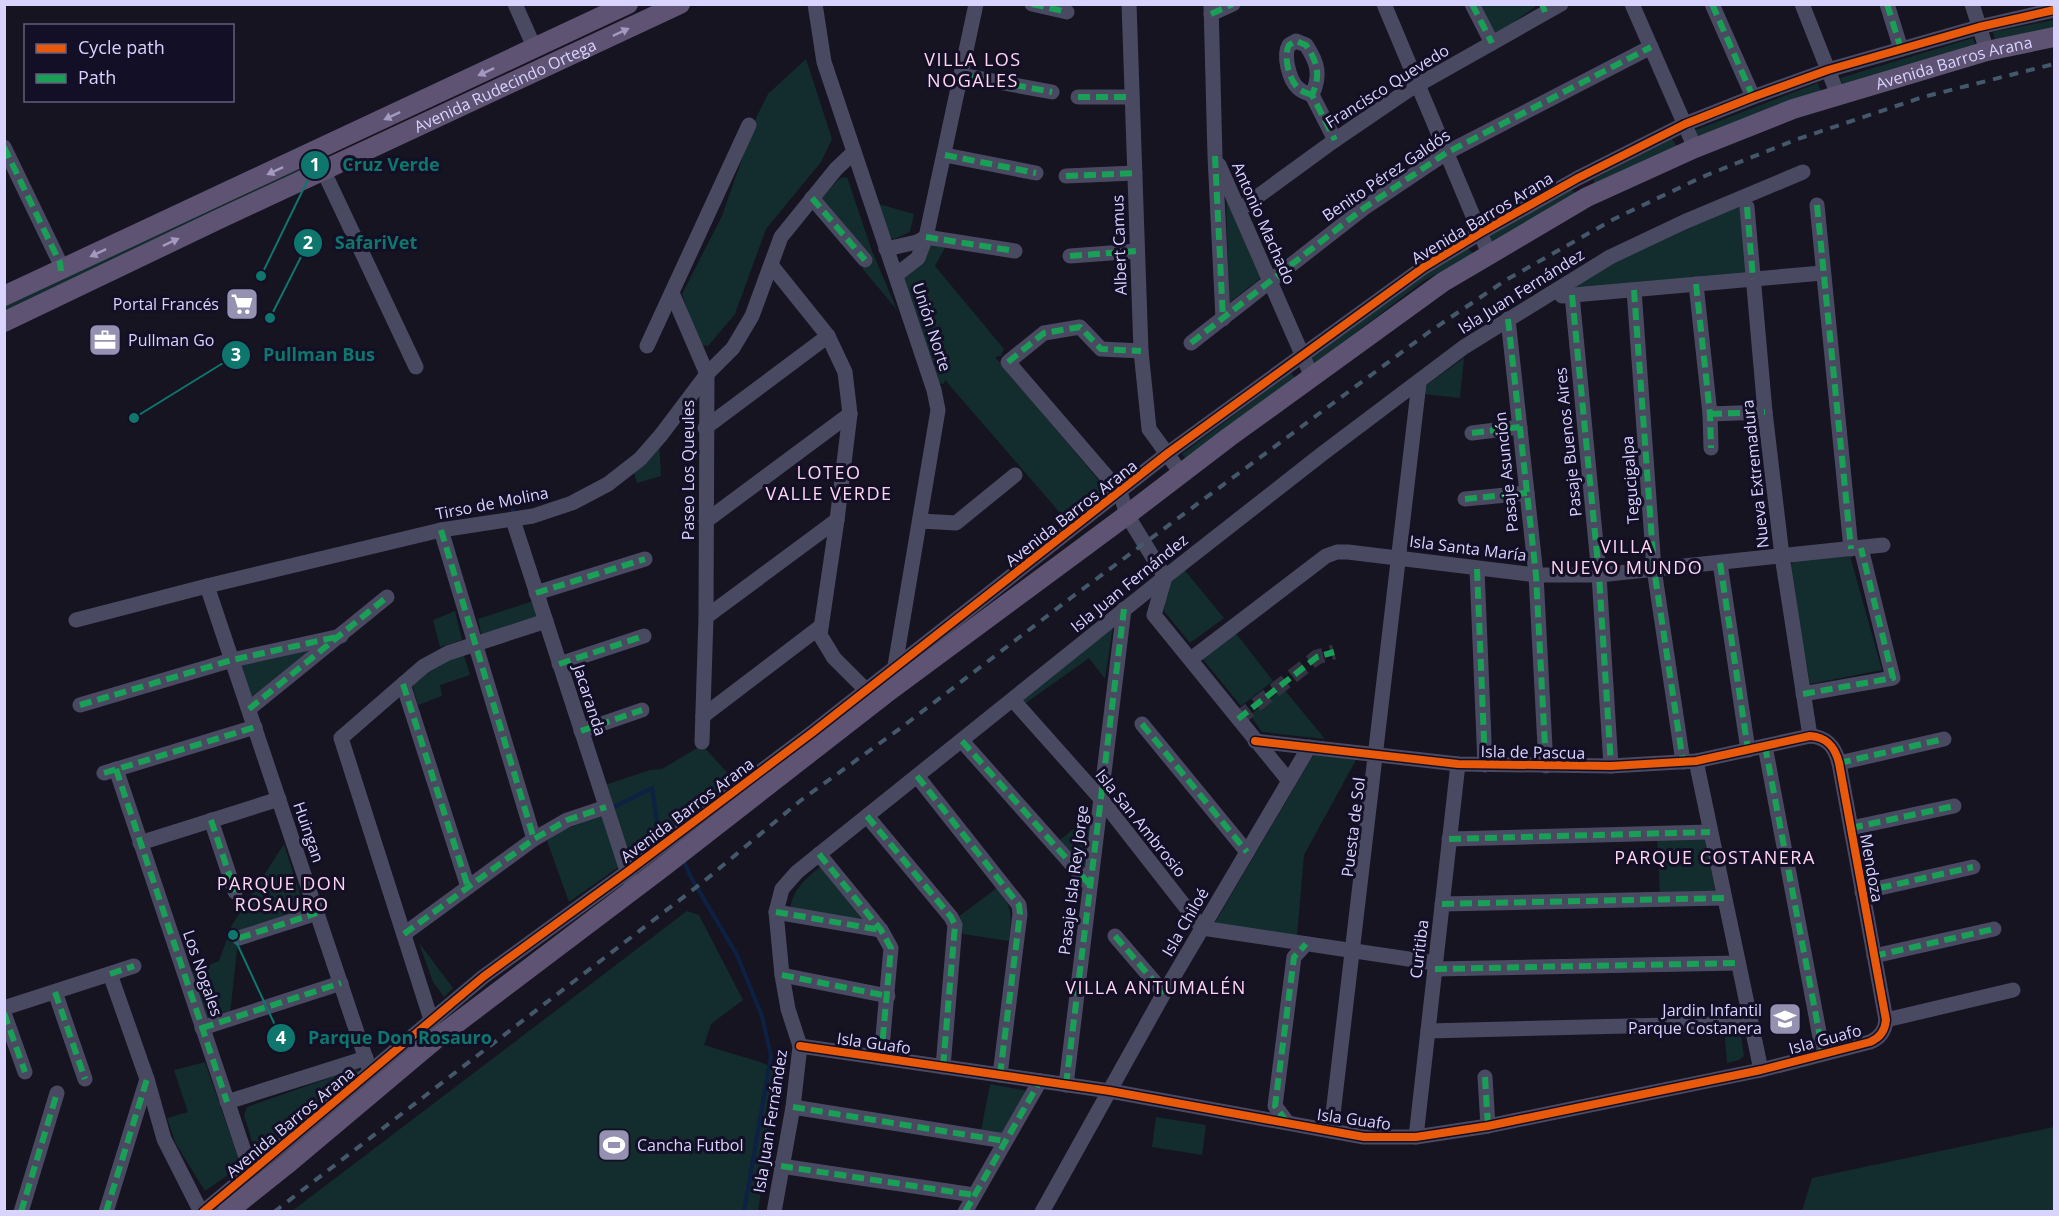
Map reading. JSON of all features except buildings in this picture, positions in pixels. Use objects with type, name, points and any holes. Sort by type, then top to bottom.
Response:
[{"type":"main road","name":"Avenida Rudecindo Ortega","points":[[4,296],[628,4]]},
{"type":"main road","name":"Avenida Rudecindo Ortega","points":[[4,321],[680,4]]},
{"type":"main road","name":"Avenida Barros Arana","points":[[227,1212],[255,1179],[371,1073],[434,1030],[886,685],[1127,515],[1443,282],[1587,197],[1695,148],[1793,109],[1838,95],[1987,51],[2055,37]]},
{"type":"main road","points":[[511,84],[527,71],[535,49]]},
{"type":"main road","points":[[324,171],[346,137]]},
{"type":"street","name":"Avenida Rudecindo Ortega","points":[[515,4],[535,49]]},
{"type":"street","name":"Unión Norte","points":[[816,4],[824,62],[934,390],[938,410],[899,639],[886,685]]},
{"type":"street","points":[[896,275],[918,258],[926,237],[976,4]]},
{"type":"street","points":[[1032,4],[1067,12]]},
{"type":"street","name":"Albert Camus","points":[[1129,4],[1141,351],[1149,429],[1181,473]]},
{"type":"street","points":[[1211,9],[1233,4]]},
{"type":"street","points":[[1384,4],[1489,254]]},
{"type":"street","points":[[1472,4],[1492,43]]},
{"type":"street","name":"Francisco Quevedo","points":[[1239,210],[1335,140],[1419,85],[1492,43],[1544,8],[1561,4]]},
{"type":"street","points":[[1632,4],[1695,148]]},
{"type":"street","points":[[1712,4],[1753,97]]},
{"type":"street","points":[[1802,4],[1838,95]]},
{"type":"street","points":[[1887,4],[1901,48]]},
{"type":"street","points":[[1972,4],[1987,51]]},
{"type":"street","name":"Avenida Barros Arana","points":[[886,685],[925,645],[1168,453],[1424,267],[1480,232],[1578,178],[1685,124],[1753,97],[1828,70],[1901,48],[2054,7]]},
{"type":"street","name":"Antonio Machado","points":[[1211,9],[1215,156],[1312,377]]},
{"type":"street","name":"Benito Pérez Galdós","points":[[1191,343],[1364,208],[1446,153],[1651,46]]},
{"type":"street","points":[[961,75],[1052,92]]},
{"type":"street","points":[[1312,95],[1335,140]]},
{"type":"street","points":[[1078,98],[1132,97]]},
{"type":"street","points":[[647,346],[749,125]]},
{"type":"street","points":[[4,147],[60,263],[61,271]]},
{"type":"street","name":"Tirso de Molina","points":[[76,620],[441,530],[513,520],[552,511],[590,494],[640,459],[707,374],[733,348],[759,300],[781,237],[836,169],[854,152]]},
{"type":"street","points":[[945,154],[1036,173]]},
{"type":"street","points":[[1215,156],[1223,320]]},
{"type":"street","points":[[324,171],[416,368]]},
{"type":"street","name":"Isla Juan Fernández","points":[[774,1212],[793,1107],[801,1046],[788,1009],[776,912],[782,889],[797,872],[1124,609],[1322,454],[1464,348],[1610,257],[1684,222],[1803,172]]},
{"type":"street","points":[[1066,176],[1135,174]]},
{"type":"street","name":"Avenida Barros Arana","points":[[1578,178],[1587,197]]},
{"type":"street","points":[[812,198],[865,260]]},
{"type":"street","points":[[1803,694],[1893,678],[1856,548],[1822,273],[1817,205]]},
{"type":"street","name":"Nueva Extremadura","points":[[1747,207],[1765,412],[1782,556],[1810,736]]},
{"type":"street","points":[[886,249],[917,242],[926,237],[1015,251]]},
{"type":"street","points":[[1070,256],[1137,251]]},
{"type":"street","points":[[771,265],[828,336],[845,372],[849,393],[850,414],[820,635],[825,645],[843,666],[886,685]]},
{"type":"street","points":[[1544,298],[1822,273]]},
{"type":"street","points":[[1696,284],[1710,414],[1711,448]]},
{"type":"street","name":"Tegucigalpa","points":[[1634,290],[1654,569],[1669,668],[1689,761],[1710,832],[1761,1070]]},
{"type":"street","name":"Paseo Los Queules","points":[[672,293],[707,374],[706,617],[702,742]]},
{"type":"street","name":"Pasaje Buenos Aires","points":[[1572,295],[1599,575],[1611,766]]},
{"type":"street","name":"Pasaje Asunción","points":[[1508,319],[1536,575],[1546,766]]},
{"type":"street","points":[[1141,351],[1101,350],[1080,327],[1044,333],[1008,362],[1120,492],[1127,515],[1165,577],[1154,615],[1289,781]]},
{"type":"street","points":[[705,428],[828,336]]},
{"type":"street","name":"Puesta de Sol","points":[[1331,1131],[1419,382]]},
{"type":"street","points":[[1710,414],[1765,412]]},
{"type":"street","points":[[706,522],[850,414]]},
{"type":"street","points":[[1472,433],[1520,427]]},
{"type":"street","points":[[920,521],[956,523],[1016,475]]},
{"type":"street","points":[[1466,499],[1527,493]]},
{"type":"street","name":"Jacaranda","points":[[513,520],[630,881]]},
{"type":"street","points":[[706,617],[837,520]]},
{"type":"street","points":[[441,530],[534,839]]},
{"type":"street","name":"Isla Santa María","points":[[1191,659],[1331,554],[1348,552],[1536,575],[1599,575],[1883,545]]},
{"type":"street","points":[[536,593],[645,559]]},
{"type":"street","points":[[1720,563],[1748,750]]},
{"type":"street","points":[[1477,569],[1485,765]]},
{"type":"street","name":"Huingan","points":[[207,586],[371,1073]]},
{"type":"street","points":[[249,709],[387,597]]},
{"type":"street","name":"Pasaje Isla Rey Jorge","points":[[1066,1085],[1124,609]]},
{"type":"street","points":[[434,1030],[341,738],[432,661],[448,652],[546,621]]},
{"type":"street","points":[[703,716],[820,627]]},
{"type":"street","points":[[80,705],[232,660],[341,636]]},
{"type":"street","points":[[559,664],[644,636]]},
{"type":"street","points":[[899,639],[915,646],[925,645]]},
{"type":"street","points":[[403,684],[468,887]]},
{"type":"street","name":"Isla San Ambrosio","points":[[1013,700],[1101,799],[1202,928]]},
{"type":"street","points":[[581,731],[642,711]]},
{"type":"street","points":[[1142,724],[1247,852]]},
{"type":"street","name":"Los Nogales","points":[[255,727],[110,771],[140,843],[255,1179]]},
{"type":"street","name":"Isla de Pascua","points":[[1255,741],[1458,764],[1611,766],[1689,761],[1810,736]]},
{"type":"street","name":"Mendoza","points":[[1810,736],[1822,738],[1832,745],[1839,763],[1886,1020]]},
{"type":"street","points":[[1839,763],[1944,739]]},
{"type":"street","points":[[962,741],[1090,885]]},
{"type":"street","points":[[1766,746],[1823,1053]]},
{"type":"street","name":"Isla Chiloé","points":[[1042,1212],[1164,993],[1309,747]]},
{"type":"street","name":"Curitiba","points":[[1416,1137],[1458,764]]},
{"type":"street","points":[[917,776],[1019,905],[1020,914],[1000,1075]]},
{"type":"street","points":[[140,843],[279,799]]},
{"type":"street","points":[[1851,828],[1954,806]]},
{"type":"street","points":[[404,934],[534,839],[567,820],[606,807]]},
{"type":"street","points":[[867,816],[951,916],[955,925],[943,1067]]},
{"type":"street","points":[[211,820],[235,892]]},
{"type":"street","points":[[1449,839],[1710,832]]},
{"type":"street","points":[[819,854],[881,930],[891,948],[881,1058]]},
{"type":"street","points":[[1862,892],[1974,867]]},
{"type":"street","points":[[1442,904],[1724,898]]},
{"type":"street","points":[[776,912],[881,930]]},
{"type":"street","points":[[239,938],[317,913]]},
{"type":"street","points":[[1202,928],[1435,966],[1738,963]]},
{"type":"street","points":[[1874,956],[1994,929]]},
{"type":"street","points":[[1115,936],[1164,993]]},
{"type":"street","points":[[1287,1122],[1275,1106],[1294,957],[1305,944]]},
{"type":"street","points":[[4,1008],[134,966]]},
{"type":"street","points":[[110,974],[147,1079],[164,1139],[202,1212]]},
{"type":"street","points":[[782,975],[888,996]]},
{"type":"street","points":[[202,1028],[341,983]]},
{"type":"street","points":[[1886,1020],[2013,990]]},
{"type":"street","points":[[55,992],[85,1079]]},
{"type":"street","points":[[4,1013],[25,1071]]},
{"type":"street","name":"Isla Guafo","points":[[801,1046],[1110,1091],[1381,1138],[1416,1137],[1488,1126],[1761,1070],[1875,1040],[1883,1032],[1886,1020]]},
{"type":"street","points":[[1428,1031],[1751,1023]]},
{"type":"street","points":[[227,1102],[371,1073]]},
{"type":"street","points":[[1485,1077],[1488,1126]]},
{"type":"street","points":[[106,1212],[147,1079]]},
{"type":"street","points":[[965,1212],[1040,1081]]},
{"type":"street","points":[[21,1212],[57,1093]]},
{"type":"street","points":[[793,1107],[1005,1142]]},
{"type":"street","points":[[782,1166],[974,1195]]},
{"type":"street","name":"Avenida Barros Arana","points":[[202,1212],[255,1179]]},
{"type":"green space","points":[[1481,5],[1534,5],[1535,7],[1496,35]]},
{"type":"green space","points":[[2054,20],[2054,30],[1996,44],[1993,32]]},
{"type":"green space","points":[[1973,38],[1977,49],[1845,90],[1840,78]]},
{"type":"green space","points":[[806,59],[832,139],[821,162],[766,229],[735,314],[708,346],[701,345],[697,340],[682,294],[722,216],[757,116],[768,94]]},
{"type":"green space","points":[[1818,83],[1822,94],[1697,140],[1693,131]]},
{"type":"green space","points":[[1672,139],[1678,148],[1595,189],[1594,179]]},
{"type":"green space","points":[[315,157],[319,166],[5,314],[5,300]]},
{"type":"green space","points":[[847,177],[872,251],[897,310],[862,268],[869,263],[819,200],[840,178]]},
{"type":"green space","points":[[1568,188],[1578,194],[1492,244],[1488,233]]},
{"type":"green space","points":[[1226,196],[1263,276],[1229,303]]},
{"type":"green space","points":[[875,203],[914,214],[910,232],[894,239],[888,237]]},
{"type":"green space","points":[[1740,203],[1747,276],[1565,291],[1580,278]]},
{"type":"green space","points":[[932,240],[947,244],[935,266],[1004,349],[1001,356],[995,357],[1107,490],[1068,522],[945,380],[944,384],[936,383],[900,278]]},
{"type":"green space","points":[[1466,247],[1474,254],[1425,280],[1314,364],[1308,357]]},
{"type":"green space","points":[[1464,358],[1460,398],[1424,394],[1425,386]]},
{"type":"green space","points":[[1291,373],[1296,379],[1187,461],[1182,454]]},
{"type":"green space","points":[[659,440],[661,476],[637,483],[633,469]]},
{"type":"green space","points":[[1850,556],[1882,670],[1810,684],[1789,566],[1796,560]]},
{"type":"green space","points":[[1182,567],[1224,618],[1190,643],[1164,611],[1166,579]]},
{"type":"green space","points":[[536,600],[542,617],[482,638],[478,619]]},
{"type":"green space","points":[[455,611],[462,640],[440,647],[433,620]]},
{"type":"green space","points":[[1113,626],[1105,679],[1089,658],[1023,705],[1019,701]]},
{"type":"green space","points":[[1235,632],[1273,681],[1241,706],[1201,657]]},
{"type":"green space","points":[[317,646],[253,700],[241,663]]},
{"type":"green space","points":[[463,653],[470,675],[440,685],[442,696],[418,705],[412,684],[442,659]]},
{"type":"green space","points":[[1283,688],[1325,739],[1262,732],[1250,715]]},
{"type":"green space","points":[[702,745],[736,782],[632,861],[605,785],[650,770],[662,769]]},
{"type":"green space","points":[[1315,752],[1357,758],[1304,855],[1297,936],[1213,926]]},
{"type":"green space","points":[[1093,813],[1088,869],[1084,871],[1059,841]]},
{"type":"green space","points":[[603,815],[620,866],[569,902],[547,841],[558,832]]},
{"type":"green space","points":[[1657,837],[1704,837],[1716,893],[1660,895]]},
{"type":"green space","name":"PARQUE DON ROSAURO","points":[[284,844],[305,910],[239,932],[230,1014],[206,1021],[191,972],[219,961],[232,925]]},
{"type":"green space","points":[[821,866],[867,922],[790,911],[797,891],[805,880]]},
{"type":"green space","points":[[998,887],[1010,913],[1009,941],[963,934],[958,917]]},
{"type":"green space","points":[[687,911],[699,915],[743,1000],[711,1024],[704,1045],[760,1062],[783,1072],[771,1128],[758,1211],[292,1211]]},
{"type":"green space","points":[[419,943],[453,988],[444,997],[433,982]]},
{"type":"green space","points":[[1724,1026],[1740,1029],[1744,1056],[1739,1060],[1727,1063]]},
{"type":"green space","points":[[205,1062],[241,1166],[205,1191],[176,1144],[167,1118],[188,1112],[174,1070]]},
{"type":"green space","points":[[355,1069],[359,1071],[358,1073],[264,1152],[254,1148],[244,1115],[247,1107]]},
{"type":"green space","points":[[990,1084],[1029,1091],[1003,1135],[981,1131]]},
{"type":"green space","points":[[1156,1117],[1206,1125],[1202,1155],[1152,1147]]},
{"type":"green space","points":[[2054,1127],[2054,1211],[1802,1211],[1812,1178]]},
{"type":"waterway","points":[[510,501],[514,515]]},
{"type":"waterway","points":[[612,808],[652,788],[658,829],[665,838]]},
{"type":"waterway","points":[[683,860],[737,955],[762,1016],[771,1056],[744,1212]]},
{"type":"tunnel","points":[[1238,719],[1317,657],[1334,652]]},
{"type":"railway","points":[[274,1212],[703,882],[800,801],[1429,332],[1506,280],[1614,219],[1702,177],[1795,140],[1923,97],[2054,64]]},
{"type":"marked path","points":[[1032,4],[1067,12]]},
{"type":"marked path","points":[[1211,14],[1233,4]]},
{"type":"marked path","points":[[1472,4],[1492,43]]},
{"type":"marked path","points":[[1542,4],[1545,12]]},
{"type":"marked path","points":[[1712,4],[1753,97]]},
{"type":"marked path","points":[[1887,4],[1901,49]]},
{"type":"marked path","points":[[1312,95],[1298,88],[1290,74],[1287,49],[1296,41],[1306,45],[1313,58],[1317,69],[1317,81],[1312,95],[1335,140]]},
{"type":"marked path","points":[[1191,343],[1364,208],[1446,153],[1651,47]]},
{"type":"marked path","points":[[961,75],[1052,92]]},
{"type":"marked path","points":[[1078,97],[1132,97]]},
{"type":"marked path","points":[[4,147],[60,263],[61,271]]},
{"type":"marked path","points":[[945,155],[1036,173]]},
{"type":"marked path","points":[[1215,156],[1223,319]]},
{"type":"marked path","points":[[1066,176],[1135,173]]},
{"type":"marked path","points":[[812,198],[865,260]]},
{"type":"marked path","points":[[1817,205],[1851,549]]},
{"type":"marked path","points":[[1747,207],[1753,279]]},
{"type":"marked path","points":[[926,237],[1015,251]]},
{"type":"marked path","points":[[1070,256],[1137,251]]},
{"type":"marked path","points":[[1696,284],[1710,414],[1711,448]]},
{"type":"marked path","points":[[1634,290],[1654,569],[1683,762]]},
{"type":"marked path","points":[[1572,295],[1599,575],[1611,766]]},
{"type":"marked path","points":[[1508,319],[1536,575],[1546,766]]},
{"type":"marked path","points":[[1008,362],[1044,333],[1080,327],[1101,349],[1141,351]]},
{"type":"marked path","points":[[1710,414],[1765,412]]},
{"type":"marked path","points":[[1472,433],[1520,427]]},
{"type":"marked path","points":[[1465,499],[1527,493]]},
{"type":"marked path","points":[[441,530],[534,839]]},
{"type":"marked path","points":[[1803,694],[1893,678],[1861,548]]},
{"type":"marked path","points":[[536,593],[645,559]]},
{"type":"marked path","points":[[1720,563],[1748,750]]},
{"type":"marked path","points":[[1477,569],[1485,765]]},
{"type":"marked path","points":[[249,709],[387,597]]},
{"type":"marked path","points":[[1066,1085],[1124,609]]},
{"type":"marked path","points":[[80,705],[232,660],[341,636]]},
{"type":"marked path","points":[[559,664],[644,636]]},
{"type":"marked path","points":[[1238,719],[1317,657],[1334,652]]},
{"type":"marked path","points":[[403,684],[468,887]]},
{"type":"marked path","points":[[581,731],[642,710]]},
{"type":"marked path","points":[[1142,724],[1247,852]]},
{"type":"marked path","points":[[104,773],[255,727]]},
{"type":"marked path","points":[[1839,763],[1944,739]]},
{"type":"marked path","points":[[962,741],[1090,885]]},
{"type":"marked path","points":[[1765,746],[1823,1053]]},
{"type":"marked path","points":[[116,769],[227,1102]]},
{"type":"marked path","points":[[917,776],[1019,905],[1020,914],[1000,1075]]},
{"type":"marked path","points":[[1851,828],[1954,806]]},
{"type":"marked path","points":[[404,934],[534,839],[567,820],[606,807]]},
{"type":"marked path","points":[[867,816],[951,917],[955,925],[943,1067]]},
{"type":"marked path","points":[[211,820],[235,892]]},
{"type":"marked path","points":[[1449,839],[1710,832]]},
{"type":"marked path","points":[[819,854],[881,930],[891,948],[881,1058]]},
{"type":"marked path","points":[[1862,892],[1973,867]]},
{"type":"marked path","points":[[1442,904],[1724,898]]},
{"type":"marked path","points":[[776,912],[881,930]]},
{"type":"marked path","points":[[239,938],[317,913]]},
{"type":"marked path","points":[[1874,956],[1994,929]]},
{"type":"marked path","points":[[1115,936],[1164,993]]},
{"type":"marked path","points":[[1287,1122],[1275,1106],[1294,957],[1306,944]]},
{"type":"marked path","points":[[1435,969],[1738,963]]},
{"type":"marked path","points":[[110,974],[134,966]]},
{"type":"marked path","points":[[782,975],[888,996]]},
{"type":"marked path","points":[[202,1028],[341,983]]},
{"type":"marked path","points":[[55,992],[85,1079]]},
{"type":"marked path","points":[[4,1013],[25,1072]]},
{"type":"marked path","points":[[1485,1077],[1488,1126]]},
{"type":"marked path","points":[[106,1212],[147,1079]]},
{"type":"marked path","points":[[965,1212],[1040,1081]]},
{"type":"marked path","points":[[21,1212],[57,1093]]},
{"type":"marked path","points":[[793,1107],[1005,1141]]},
{"type":"marked path","points":[[781,1166],[974,1195]]},
{"type":"cycle path","points":[[203,1212],[483,977],[813,732],[1168,453],[1424,267],[1578,178],[1685,124],[1828,70],[1979,27],[2054,10]]},
{"type":"cycle path","points":[[800,1046],[1110,1091],[1364,1137],[1416,1137],[1488,1126],[1761,1070],[1870,1042],[1883,1031],[1886,1020],[1839,763],[1833,748],[1821,738],[1810,736],[1696,761],[1611,766],[1458,764],[1255,741]]},
{"type":"place","name":"Cruz Verde","points":[[261,276]]},
{"type":"place","name":"Portal Francés","points":[[242,304]]},
{"type":"place","name":"SafariVet","points":[[270,318]]},
{"type":"place","name":"Pullman Go","points":[[105,340]]},
{"type":"place","name":"Pullman Bus","points":[[134,418]]},
{"type":"place","name":"Parque Don Rosauro","points":[[233,935]]},
{"type":"place","name":"Jardin Infantil Parque Costanera","points":[[1785,1019]]},
{"type":"place","name":"Cancha Futbol","points":[[614,1145]]},
{"type":"district","name":"VILLA LOS NOGALES","points":[[973,70]]},
{"type":"district","name":"LOTEO VALLE VERDE","points":[[829,483]]},
{"type":"district","name":"VILLA NUEVO MUNDO","points":[[1627,557]]},
{"type":"district","name":"PARQUE COSTANERA","points":[[1715,858]]},
{"type":"district","name":"PARQUE DON ROSAURO","points":[[282,894]]},
{"type":"district","name":"VILLA ANTUMALÉN","points":[[1156,988]]}]
